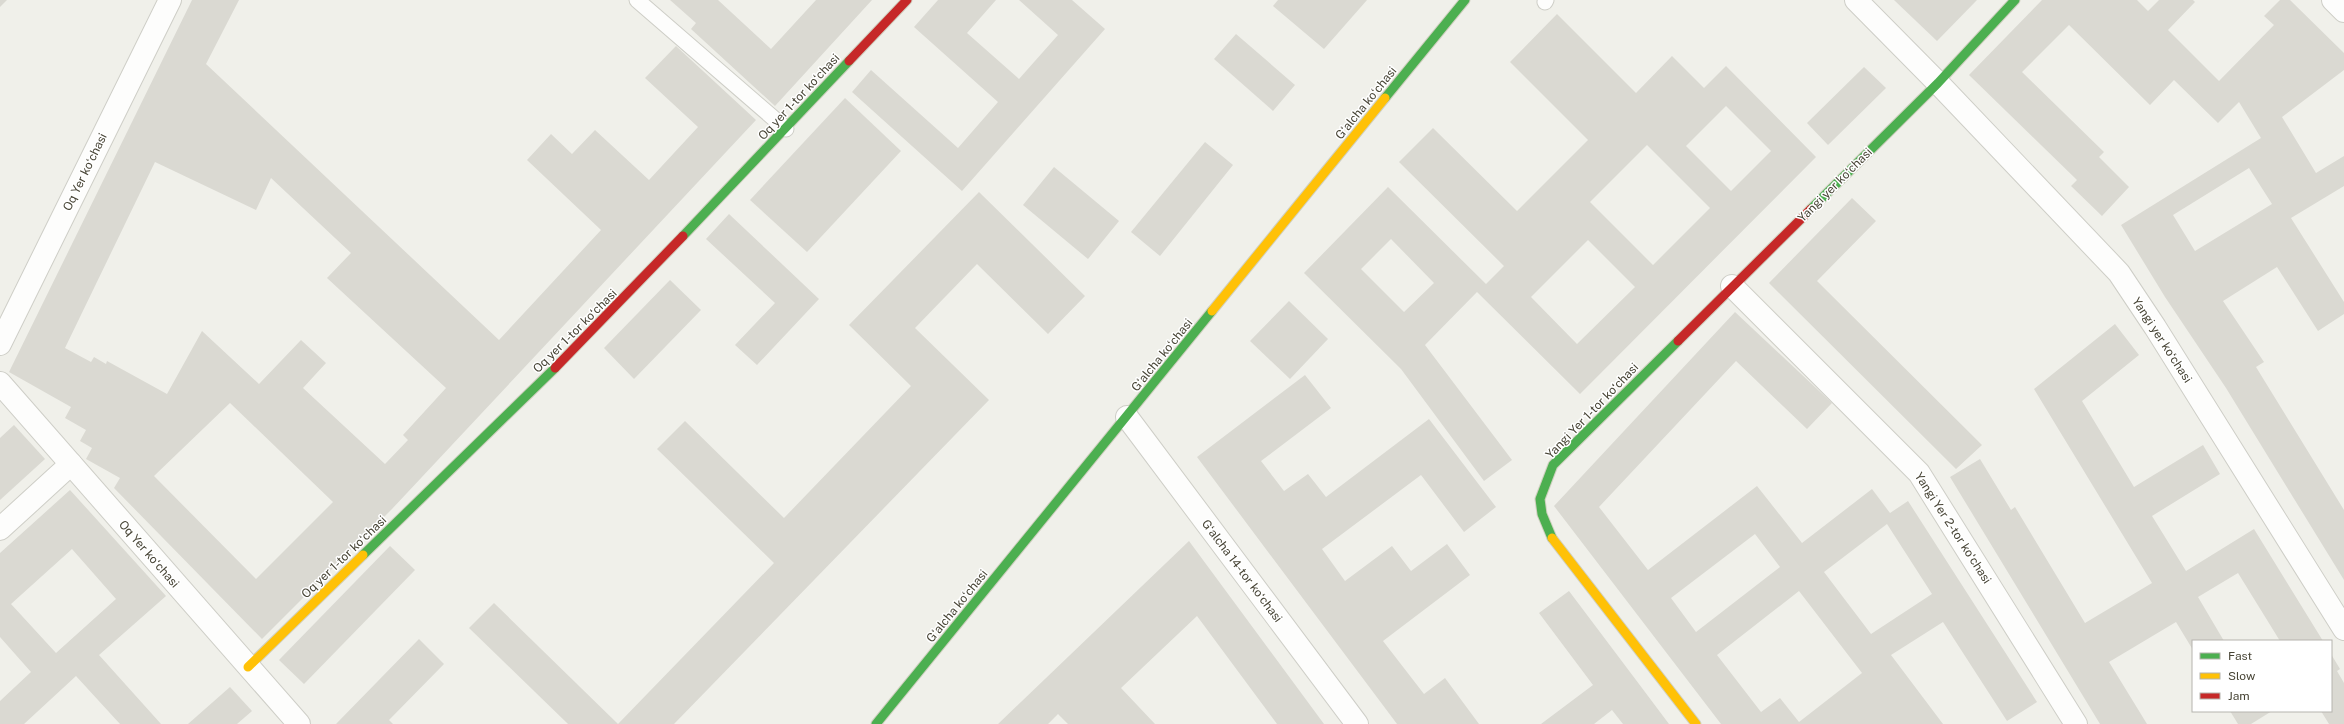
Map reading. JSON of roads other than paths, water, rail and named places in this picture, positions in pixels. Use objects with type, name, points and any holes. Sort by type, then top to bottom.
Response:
[{"type":"street","name":"Oq yer 1-tor koʻchasi","points":[[248,666],[581,343],[907,0]]},
{"type":"street","name":"Gʻalcha koʻchasi","points":[[876,724],[1465,0]]},
{"type":"street","name":"Yangi yer koʻchasi","points":[[1856,0],[1938,83],[2119,273],[2155,327],[2344,629]]},
{"type":"street","name":"Yangi yer koʻchasi","points":[[1732,286],[1938,83],[2015,0]]},
{"type":"street","points":[[2333,0],[2344,11]]},
{"type":"street","name":"Oq Yer koʻchasi","points":[[0,344],[165,2]]},
{"type":"street","name":"Yangi Yer 1-tor koʻchasi","points":[[1696,724],[1548,534],[1539,511],[1542,489],[1553,465],[1732,286]]},
{"type":"street","name":"Yangi Yer 2-tor koʻchasi","points":[[1732,286],[1919,473],[2076,724]]},
{"type":"street","name":"Oq Yer koʻchasi","points":[[0,383],[299,724]]},
{"type":"street","name":"Gʻalcha 14-tor koʻchasi","points":[[1127,417],[1357,724]]},
{"type":"street","points":[[0,529],[71,464]]},
{"type":"lane","points":[[637,0],[786,129]]}]
